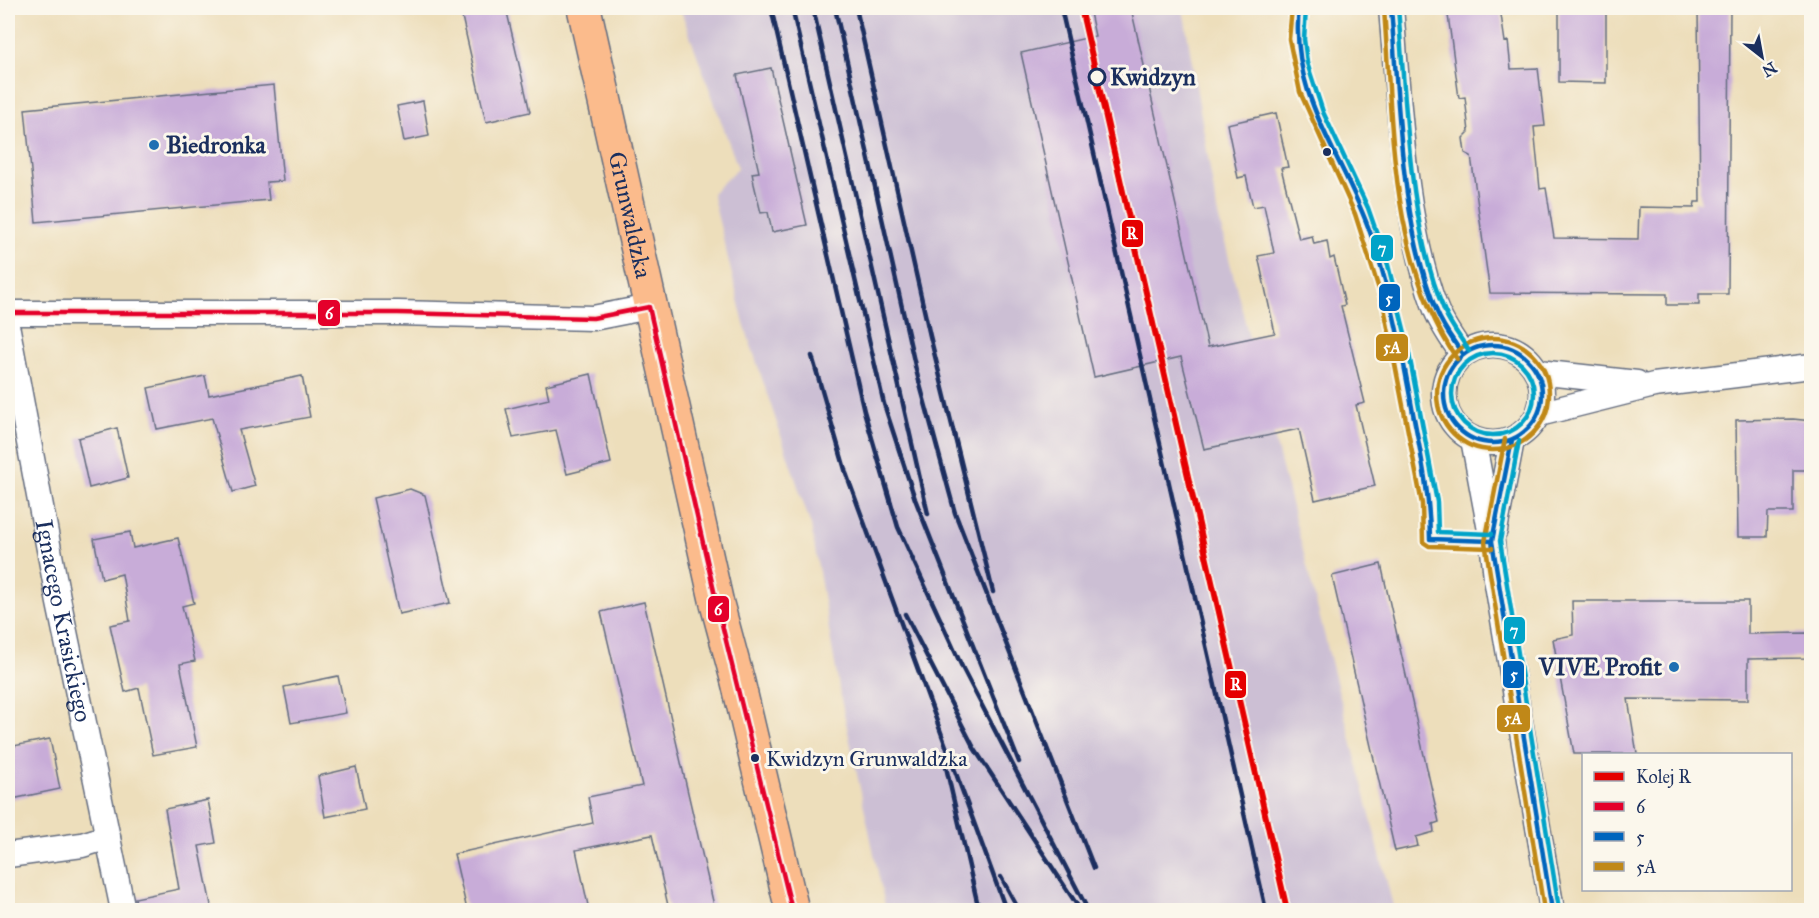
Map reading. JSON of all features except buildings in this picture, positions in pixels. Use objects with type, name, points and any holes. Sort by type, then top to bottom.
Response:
[{"type":"main road","name":"Grunwaldzka","points":[[584,8],[717,604],[738,682],[792,910]]},
{"type":"street","points":[[1391,8],[1408,182],[1423,271],[1436,310],[1463,355]]},
{"type":"street","points":[[8,313],[398,313],[593,318],[649,307]]},
{"type":"street","name":"Ignacego Krasickiego","points":[[8,330],[59,603],[123,910]]},
{"type":"street","points":[[1483,346],[1504,346],[1524,356],[1538,372],[1542,393],[1539,414],[1528,429],[1512,440],[1492,444],[1473,439],[1456,427],[1446,410],[1444,389],[1450,370],[1463,355],[1483,346]]},
{"type":"street","points":[[1539,414],[1654,385],[1812,366]]},
{"type":"street","points":[[1538,372],[1654,385]]},
{"type":"street","points":[[1473,439],[1492,541],[1501,612],[1552,910]]},
{"type":"street","points":[[1492,541],[1512,440]]},
{"type":"street","points":[[8,855],[82,845],[108,837]]},
{"type":"shaded area","points":[[680,8],[1183,8],[1217,211],[1394,910],[886,910],[841,699],[811,526],[744,324],[712,193],[738,168]]},
{"type":"railway","points":[[771,8],[864,411],[898,527],[963,669],[1088,910]]},
{"type":"railway","points":[[792,8],[884,404],[915,499],[1019,762]]},
{"type":"railway","points":[[813,8],[928,514]]},
{"type":"railway","points":[[835,8],[916,370],[955,513],[1094,868]]},
{"type":"railway","points":[[856,8],[930,336],[993,592]]},
{"type":"railway","points":[[1061,8],[1266,910]]},
{"type":"railway","points":[[812,356],[846,473],[1006,910]]},
{"type":"railway","points":[[905,614],[974,748],[1079,908]]},
{"type":"railway","points":[[946,767],[979,910]]},
{"type":"railway","points":[[1001,877],[1019,910]]},
{"type":"rail line","name":"R","points":[[1081,8],[1287,910]]},
{"type":"transit line","name":"5A","points":[[1292,8],[1289,39],[1300,92],[1355,214],[1383,302],[1422,504],[1423,542],[1429,546],[1492,548]]},
{"type":"transit line","name":"5","points":[[1299,8],[1298,40],[1302,69],[1310,98],[1360,206],[1378,257],[1390,301],[1422,460],[1427,491],[1430,539],[1492,541]]},
{"type":"transit line","name":"5","points":[[1391,8],[1403,163],[1415,241],[1437,312],[1445,329],[1463,355]]},
{"type":"transit line","name":"7","points":[[1398,8],[1411,163],[1423,242],[1445,312],[1469,351]]},
{"type":"transit line","name":"7","points":[[1306,9],[1304,39],[1307,63],[1323,112],[1368,208],[1388,265],[1405,333],[1437,502],[1438,532],[1492,534]]},
{"type":"transit line","name":"5A","points":[[1384,9],[1393,144],[1406,235],[1418,278],[1435,320],[1457,359]]},
{"type":"transit line","name":"6","points":[[649,307],[717,604],[792,910]]},
{"type":"transit line","name":"6","points":[[8,313],[398,313],[593,318],[649,307]]},
{"type":"transit line","name":"5A","points":[[1493,338],[1514,342],[1533,354],[1545,373],[1549,394],[1545,415],[1533,434],[1514,446],[1493,450],[1472,446],[1453,434],[1441,415],[1437,394],[1441,373],[1453,354],[1472,342],[1493,338]]},
{"type":"transit line","name":"5","points":[[1493,345],[1512,349],[1527,360],[1538,375],[1542,394],[1538,413],[1527,428],[1512,439],[1493,443],[1474,439],[1459,428],[1448,413],[1444,394],[1448,375],[1459,360],[1474,349],[1493,345]]},
{"type":"transit line","name":"7","points":[[1493,353],[1509,356],[1522,365],[1531,378],[1534,394],[1531,410],[1522,423],[1509,432],[1493,435],[1477,432],[1464,423],[1455,410],[1452,394],[1455,378],[1464,365],[1477,356],[1493,353]]},
{"type":"transit line","name":"5A","points":[[1505,439],[1485,542],[1544,910]]},
{"type":"transit line","name":"5","points":[[1512,440],[1492,541],[1552,910]]},
{"type":"transit line","name":"7","points":[[1519,441],[1500,541],[1559,909]]},
{"type":"place","name":"Kwidzyn","points":[[1097,77]]},
{"type":"place","name":"Biedronka","points":[[154,145]]},
{"type":"place","name":"VIVE Profit","points":[[1674,667]]},
{"type":"place","name":"Kwidzyn Grunwaldzka","points":[[755,758]]}]
